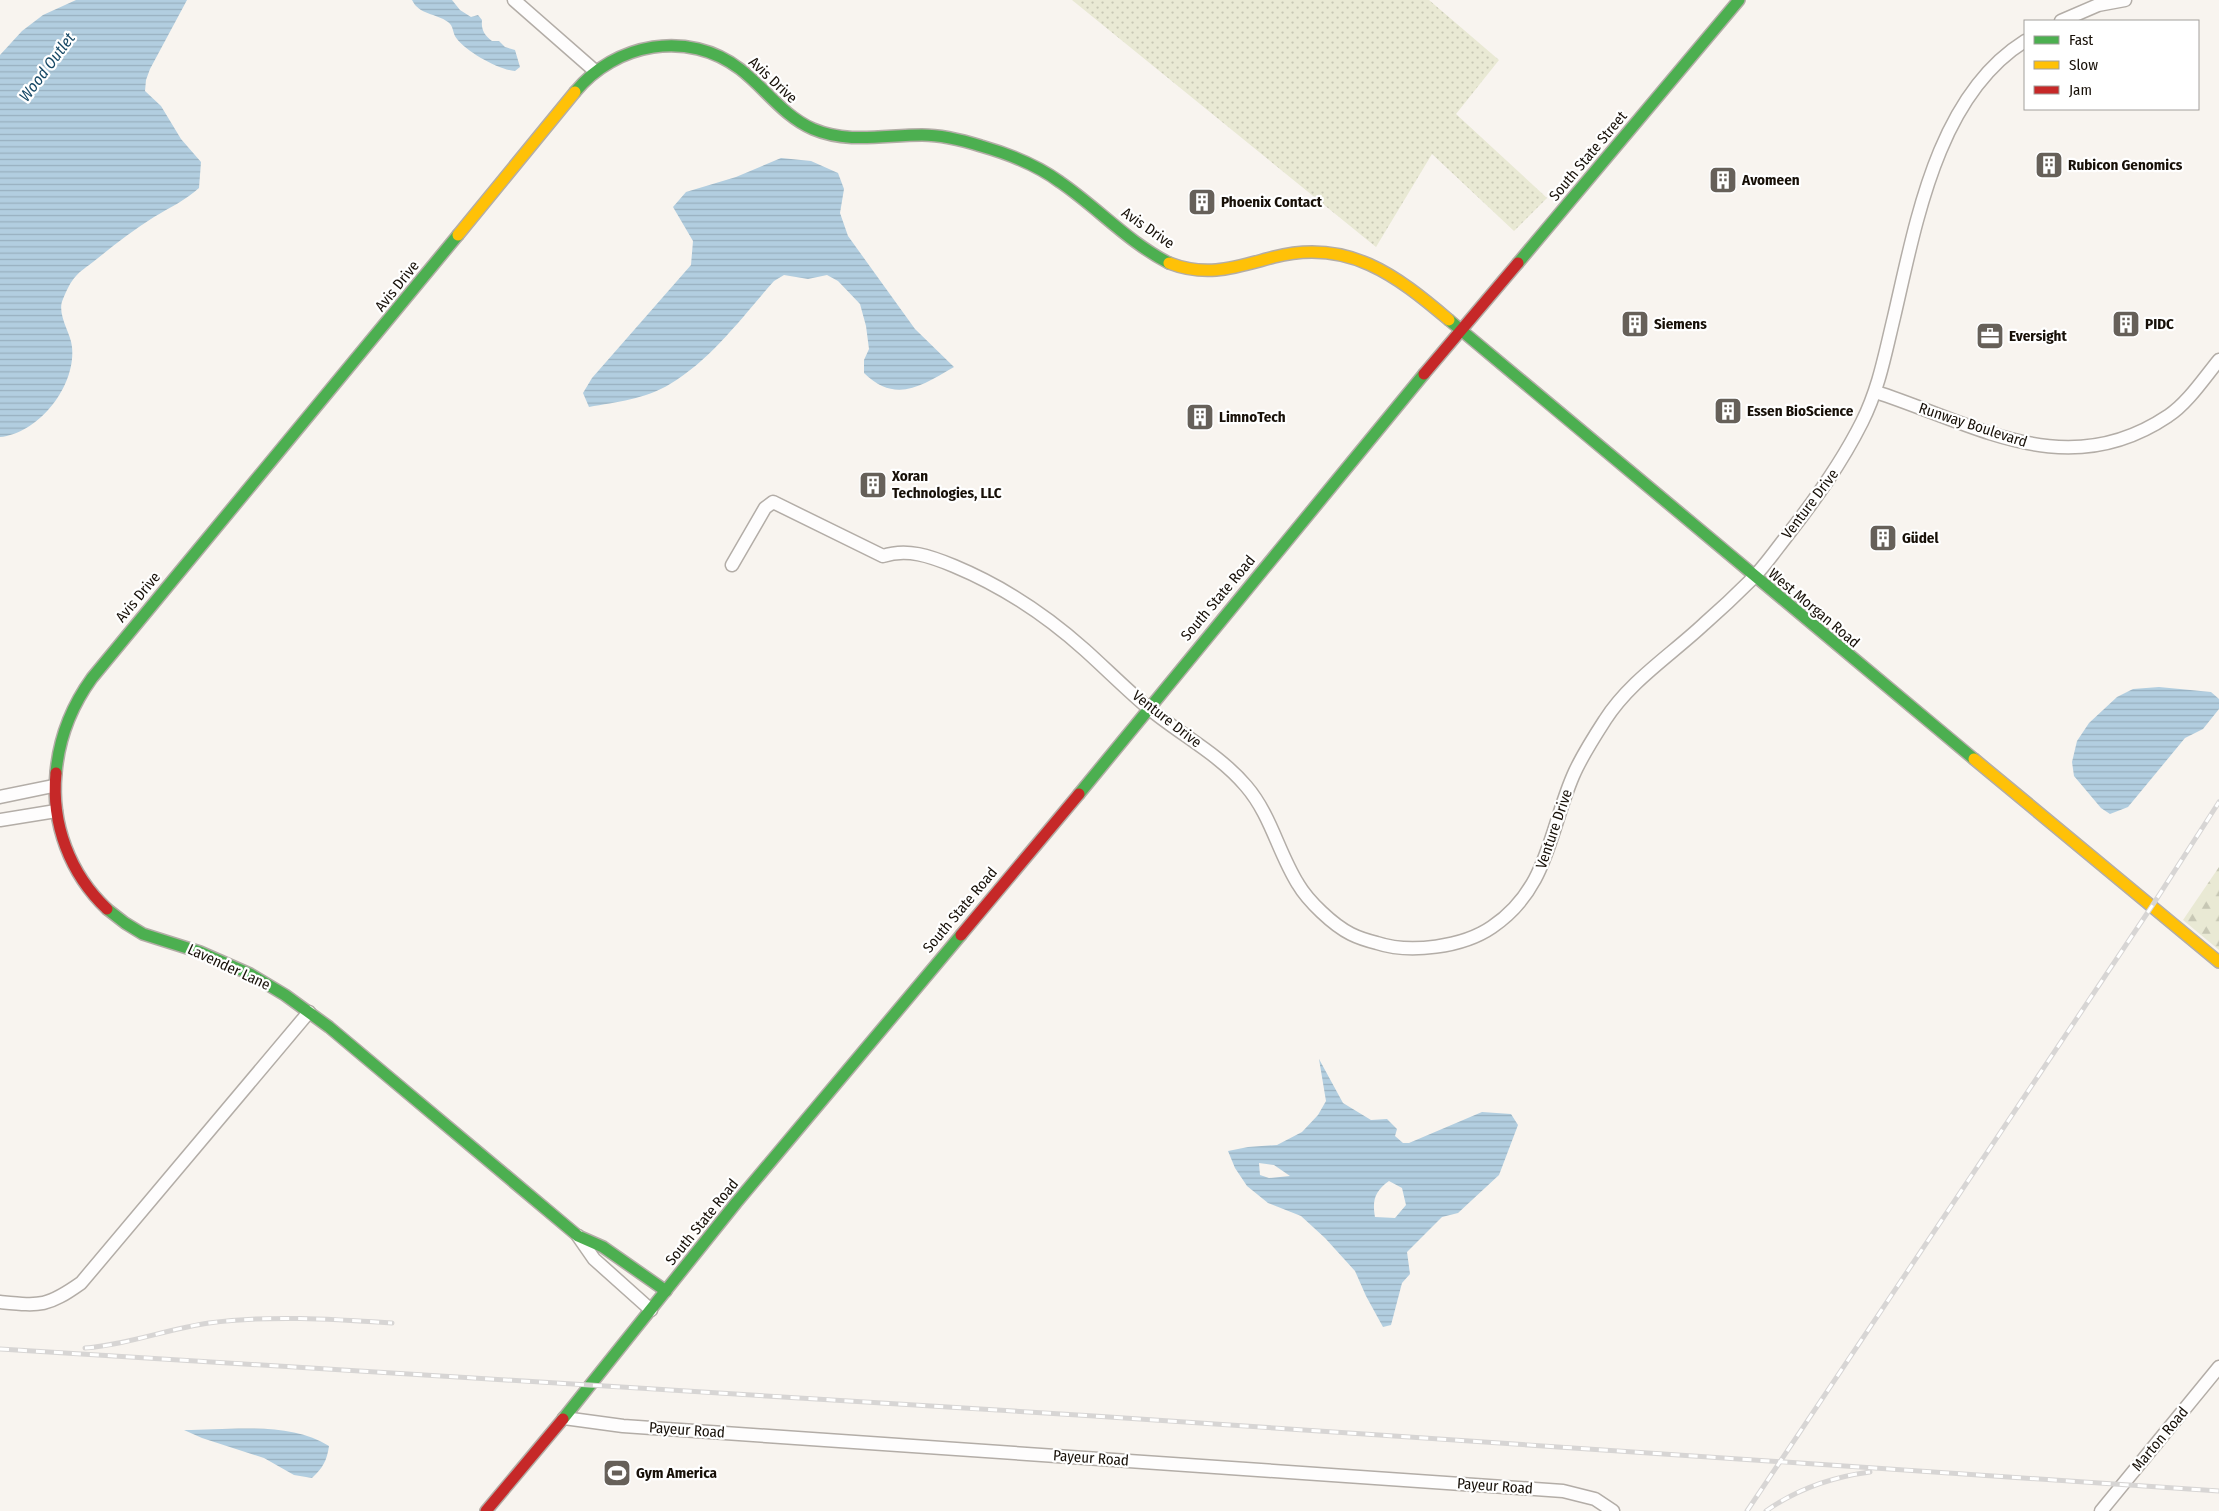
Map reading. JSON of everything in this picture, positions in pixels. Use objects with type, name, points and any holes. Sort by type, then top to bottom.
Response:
[{"type":"street","points":[[514,0],[594,70]]},
{"type":"street","name":"South State Street","points":[[1460,331],[1739,0]]},
{"type":"street","points":[[2062,20],[2098,5],[2125,0]]},
{"type":"street","name":"Venture Drive","points":[[732,565],[765,508],[773,502],[883,556],[896,552],[916,553],[974,574],[1008,592],[1046,618],[1081,646],[1148,708],[1224,762],[1250,790],[1266,816],[1299,887],[1320,910],[1350,933],[1384,946],[1418,949],[1459,942],[1491,928],[1524,898],[1540,872],[1574,772],[1608,716],[1628,692],[1754,578],[1837,469],[1876,392],[1909,252],[1929,183],[1944,142],[1961,106],[1985,76],[2024,42]]},
{"type":"street","name":"Avis Drive","points":[[124,638],[594,70],[608,60],[644,48],[672,44],[699,49],[740,68],[790,116],[819,131],[852,138],[926,134],[966,142],[1008,155],[1040,168],[1082,197],[1133,240],[1160,258],[1192,270],[1232,269],[1284,254],[1306,252],[1329,253],[1378,267],[1409,288],[1460,331]]},
{"type":"street","name":"West Morgan Road","points":[[1460,331],[1754,578],[2219,962]]},
{"type":"street","name":"South State Road","points":[[486,1511],[564,1418],[812,1112],[1075,799],[1460,331]]},
{"type":"street","name":"Runway Boulevard","points":[[1876,392],[2024,444],[2057,449],[2099,446],[2135,434],[2170,416],[2219,360]]},
{"type":"street","name":"Lavender Lane","points":[[124,638],[99,668],[70,712],[58,746],[53,786],[56,811],[68,855],[88,888],[116,917],[152,938],[203,953],[267,983],[309,1012],[578,1236],[594,1259],[650,1310]]},
{"type":"street","points":[[0,797],[53,786]]},
{"type":"street","points":[[0,820],[56,811]]},
{"type":"street","points":[[0,1302],[37,1305],[48,1303],[81,1283],[309,1012]]},
{"type":"street","name":"Lavender Lane","points":[[578,1236],[603,1247],[666,1291]]},
{"type":"street","name":"Marton Road","points":[[2101,1511],[2219,1367]]},
{"type":"street","name":"Payeur Road","points":[[564,1418],[632,1426],[1563,1491],[1595,1499],[1612,1511]]},
{"type":"green space","points":[[1072,0],[1429,0],[1499,60],[1456,114],[1547,198],[1514,231],[1432,154],[1376,247]]},
{"type":"green space","points":[[2219,867],[2219,950],[2183,920]]},
{"type":"water","name":"Wood Outlet","points":[[76,0],[187,0],[150,69],[145,91],[161,106],[181,139],[201,162],[199,188],[131,233],[74,278],[61,305],[61,311],[72,347],[72,362],[68,377],[61,392],[41,417],[28,427],[14,434],[0,437],[0,55],[22,31],[43,15]]},
{"type":"water","points":[[412,0],[452,0],[460,10],[471,17],[478,15],[482,20],[484,32],[489,39],[499,41],[505,47],[515,50],[520,67],[515,71],[508,70],[476,55],[457,39],[450,24],[423,11]]},
{"type":"water","points":[[781,158],[811,161],[838,173],[844,189],[840,213],[848,236],[915,329],[954,367],[931,380],[909,389],[887,388],[864,373],[864,360],[869,349],[866,326],[860,304],[838,281],[827,275],[808,279],[784,275],[774,281],[713,350],[685,374],[651,393],[589,407],[583,393],[592,378],[691,265],[693,241],[673,207],[686,192],[736,177]]},
{"type":"water","points":[[2159,687],[2211,692],[2219,699],[2219,709],[2203,729],[2185,738],[2128,807],[2110,814],[2101,808],[2074,776],[2072,762],[2077,741],[2089,723],[2117,697],[2133,689]]},
{"type":"water","points":[[1319,1059],[1343,1103],[1371,1120],[1387,1119],[1397,1129],[1395,1136],[1403,1143],[1409,1143],[1482,1112],[1511,1114],[1518,1125],[1499,1175],[1458,1213],[1442,1217],[1407,1252],[1410,1274],[1402,1283],[1391,1325],[1383,1327],[1355,1271],[1325,1238],[1301,1216],[1268,1203],[1247,1186],[1235,1168],[1228,1151],[1248,1147],[1277,1145],[1302,1132],[1318,1115],[1326,1101]],"holes":[[[1259,1163],[1274,1165],[1290,1176],[1269,1178],[1260,1175]],[[1389,1181],[1402,1188],[1406,1205],[1395,1218],[1375,1217],[1374,1201],[1380,1188]]]},
{"type":"water","points":[[239,1428],[278,1430],[313,1438],[329,1446],[324,1464],[312,1478],[294,1475],[264,1458],[202,1438],[184,1430]]},
{"type":"railway","points":[[1747,1511],[2152,906],[2219,802]]},
{"type":"railway","points":[[85,1348],[116,1344],[209,1323],[255,1319],[301,1318],[392,1323]]},
{"type":"railway","points":[[0,1349],[1094,1416],[2219,1491]]},
{"type":"railway","points":[[1766,1511],[1790,1496],[1815,1485],[1842,1477],[1870,1472]]},
{"type":"traffic: fast","points":[[1518,263],[1739,0]]},
{"type":"traffic: fast","points":[[575,92],[591,75],[610,62],[631,53],[653,47],[675,46],[698,49],[720,56],[740,69],[792,117],[826,134],[867,138],[929,135],[967,142],[1012,156],[1042,170],[1060,182],[1140,245],[1169,263]]},
{"type":"traffic: fast","points":[[56,773],[60,747],[67,723],[78,700],[92,678],[458,235]]},
{"type":"traffic: fast","points":[[1449,320],[1974,759]]},
{"type":"traffic: fast","points":[[1079,794],[1424,374]]},
{"type":"traffic: fast","points":[[107,909],[143,934],[200,952],[250,974],[285,995],[329,1027],[578,1236],[603,1247],[666,1291]]},
{"type":"traffic: fast","points":[[563,1419],[736,1203],[961,935]]},
{"type":"traffic: slow","points":[[458,235],[575,92]]},
{"type":"traffic: slow","points":[[1169,263],[1197,270],[1209,270],[1234,267],[1301,252],[1325,252],[1369,264],[1390,275],[1410,288],[1449,320]]},
{"type":"traffic: slow","points":[[1974,759],[2219,962]]},
{"type":"traffic: jam","points":[[1424,374],[1518,263]]},
{"type":"traffic: jam","points":[[56,773],[57,811],[66,847],[73,864],[83,880],[107,909]]},
{"type":"traffic: jam","points":[[961,935],[1079,794]]},
{"type":"traffic: jam","points":[[486,1511],[563,1419]]},
{"type":"place","name":"Rubicon Genomics","points":[[2049,165]]},
{"type":"place","name":"Avomeen","points":[[1723,180]]},
{"type":"place","name":"Phoenix Contact","points":[[1202,202]]},
{"type":"place","name":"Siemens","points":[[1635,324]]},
{"type":"place","name":"PIDC","points":[[2126,324]]},
{"type":"place","name":"Eversight","points":[[1990,336]]},
{"type":"place","name":"Essen BioScience","points":[[1728,411]]},
{"type":"place","name":"LimnoTech","points":[[1200,417]]},
{"type":"place","name":"Xoran Technologies, LLC","points":[[873,485]]},
{"type":"place","name":"Güdel","points":[[1883,538]]},
{"type":"place","name":"Gym America","points":[[617,1473]]}]
